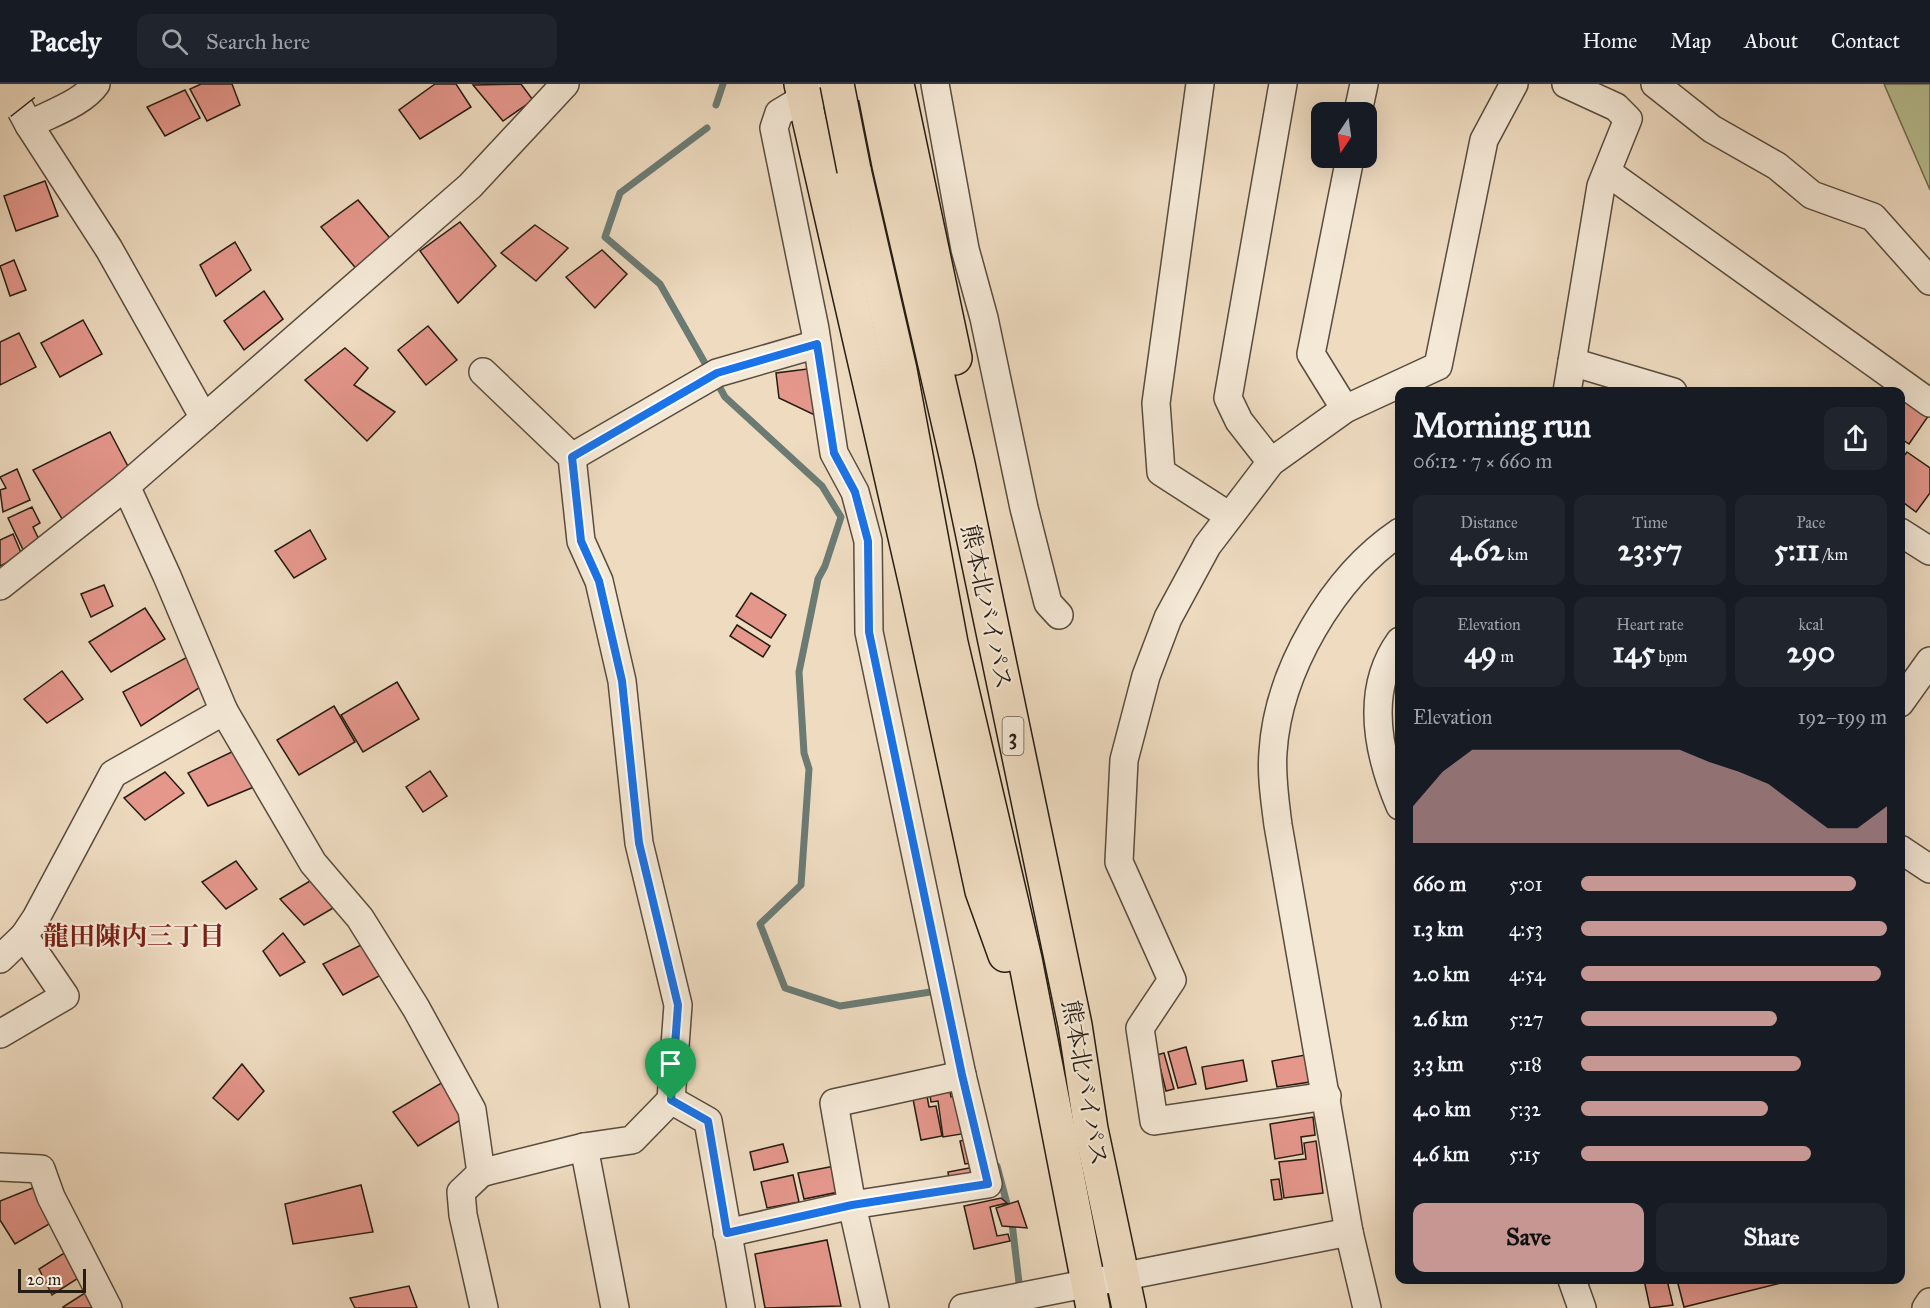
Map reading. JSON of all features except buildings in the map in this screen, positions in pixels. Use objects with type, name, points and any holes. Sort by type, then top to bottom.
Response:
[{"type":"main road","points":[[0,103],[24,84]]},
{"type":"main road","name":"熊本北バイパス","points":[[837,84],[854,170],[900,370],[951,643],[1025,959],[1090,1296]]},
{"type":"main road","name":"熊本北バイパス","points":[[871,84],[955,453],[1075,1025],[1091,1129],[1126,1292]]},
{"type":"main road","points":[[897,84],[947,318],[989,545],[994,644]]},
{"type":"main road","points":[[802,91],[917,589],[982,891],[1043,1061]]},
{"type":"street","points":[[7,84],[29,124],[109,249],[204,418]]},
{"type":"street","points":[[29,124],[66,106],[96,84]]},
{"type":"street","points":[[0,586],[126,486],[470,186],[564,84]]},
{"type":"street","points":[[727,1233],[852,1205],[988,1184],[962,1075],[869,632],[868,541],[855,492],[834,453],[817,344],[774,128],[778,113],[802,91],[871,84]]},
{"type":"street","points":[[935,84],[953,190],[984,318],[1024,508],[1048,603],[1059,615]]},
{"type":"street","points":[[1200,84],[1156,403],[1161,472],[1228,515]]},
{"type":"street","points":[[1271,462],[1239,421],[1228,398],[1283,84]]},
{"type":"street","points":[[1361,102],[1364,84]]},
{"type":"street","points":[[1327,1096],[1154,1121],[1140,1028],[1172,980],[1119,862],[1124,760],[1146,676],[1168,618],[1202,554],[1228,515],[1271,462],[1345,409],[1438,366],[1484,140],[1514,84]]},
{"type":"street","points":[[1566,84],[1616,107],[1628,119],[1601,186],[1568,387]]},
{"type":"street","points":[[1655,84],[1712,129],[1777,166],[1812,195],[1873,218],[1930,281]]},
{"type":"street","points":[[1345,409],[1311,354],[1348,168]]},
{"type":"street","points":[[1607,172],[1930,403]]},
{"type":"street","points":[[572,457],[717,373],[817,344]]},
{"type":"street","points":[[1572,362],[1656,387]]},
{"type":"street","points":[[483,372],[572,457],[581,541],[599,581],[622,681],[639,843],[678,1005],[671,1100],[632,1140],[584,1147],[482,1173],[460,1192],[484,1308]]},
{"type":"street","points":[[126,486],[168,576],[224,711],[313,863],[360,918],[422,1018],[472,1110],[482,1173]]},
{"type":"street","points":[[1905,535],[1930,551]]},
{"type":"street","points":[[1367,1308],[1349,1232],[1278,825],[1272,771],[1273,749],[1291,678],[1318,620],[1364,561],[1395,536]]},
{"type":"street","points":[[1395,650],[1386,666],[1377,706],[1382,756],[1395,792]]},
{"type":"street","points":[[1911,690],[1930,660]]},
{"type":"street","points":[[0,959],[24,936],[75,848],[113,774],[224,711]]},
{"type":"street","points":[[1905,852],[1930,869]]},
{"type":"street","points":[[0,1034],[65,996],[24,936]]},
{"type":"street","points":[[875,1308],[852,1205],[834,1103],[962,1075]]},
{"type":"street","points":[[671,1100],[708,1121],[741,1308]]},
{"type":"street","points":[[584,1147],[615,1308]]},
{"type":"street","points":[[0,1167],[41,1169],[51,1197],[108,1308]]},
{"type":"street","points":[[963,1308],[1126,1292],[1349,1232]]},
{"type":"street","points":[[1573,1284],[1582,1308]]},
{"type":"street","points":[[1926,1308],[1930,1302]]},
{"type":"green space","points":[[1884,84],[1930,84],[1930,190]]},
{"type":"waterway","points":[[716,105],[723,84]]},
{"type":"waterway","points":[[707,128],[620,193],[605,237],[660,284],[710,372]]},
{"type":"waterway","points":[[716,381],[725,397],[822,486],[841,517],[825,566],[818,579],[799,672],[804,753],[809,769],[801,885],[760,924],[785,988],[840,1006],[937,991]]},
{"type":"waterway","points":[[997,1166],[1012,1223],[1020,1291]]},
{"type":"district","name":"龍田陳内三丁目","points":[[134,936]]},
{"type":"route","points":[[817,344],[834,453],[855,492],[868,541],[869,632],[962,1075],[988,1184],[852,1205],[727,1233],[708,1121],[671,1100],[678,1005],[639,843],[622,681],[599,581],[581,541],[572,457],[717,373],[817,344]]}]
